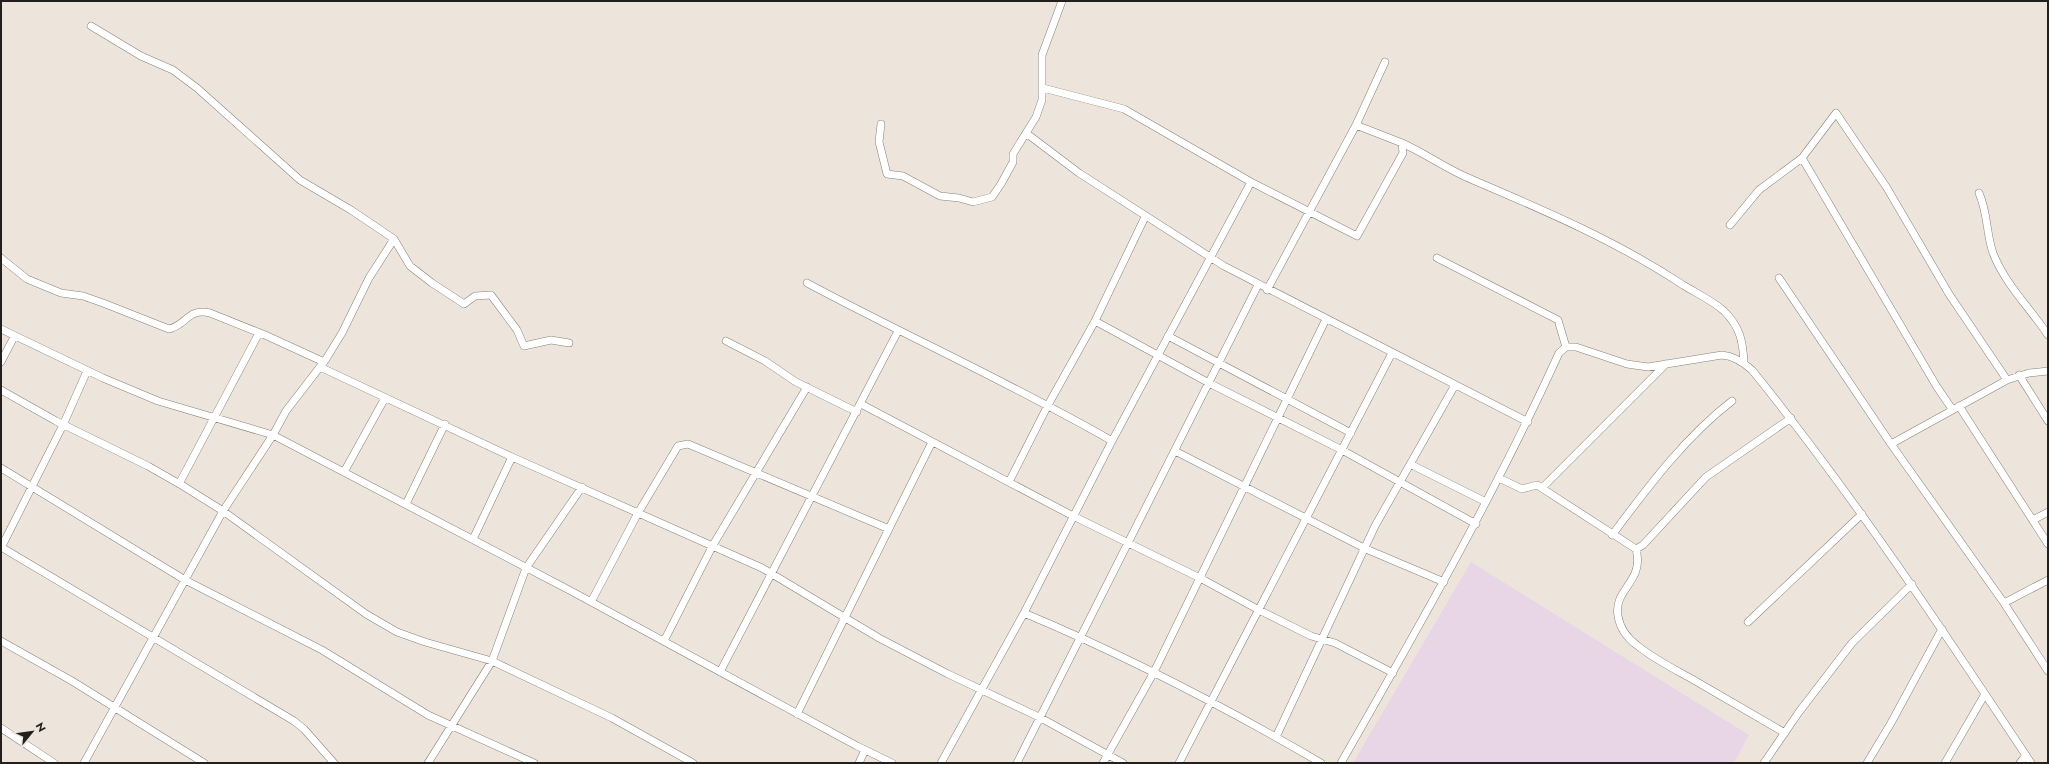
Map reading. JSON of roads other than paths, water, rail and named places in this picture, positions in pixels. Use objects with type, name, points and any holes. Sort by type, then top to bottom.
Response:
[{"type":"street","points":[[881,124],[880,142],[887,174],[903,176],[940,196],[959,198],[973,202],[992,197],[1001,184],[1012,162],[1014,154],[1036,117],[1042,100],[1042,55],[1062,1]]},
{"type":"street","points":[[91,26],[141,56],[173,70],[197,88],[300,180],[351,210],[394,238],[410,266],[458,301],[464,304],[475,296],[491,295],[517,330],[524,346],[551,340],[569,343]]},
{"type":"street","points":[[1267,290],[1311,211],[1356,125],[1384,62]]},
{"type":"street","points":[[1043,88],[1124,109],[1251,182],[1311,211],[1354,236],[1357,236],[1402,153],[1402,143]]},
{"type":"street","points":[[1730,225],[1759,190],[1802,158],[1836,113],[1887,188],[1949,294],[2007,380]]},
{"type":"street","points":[[1356,125],[1402,143],[1461,174],[1594,234],[1658,268],[1723,311],[1736,326],[1743,341],[1744,363]]},
{"type":"street","points":[[1026,133],[1079,173],[1145,217],[1211,258],[1267,290],[1528,422]]},
{"type":"street","points":[[1802,158],[1937,387],[1956,408],[2034,520],[2048,544]]},
{"type":"street","points":[[941,763],[1024,613],[1112,441],[1251,182]]},
{"type":"street","points":[[1979,193],[1984,206],[1987,230],[1994,255],[2007,280],[2048,335]]},
{"type":"street","points":[[1009,482],[1048,405],[1095,321],[1145,217]]},
{"type":"street","points":[[84,763],[223,511],[274,435],[286,411],[322,364],[342,333],[370,278],[394,238]]},
{"type":"street","points":[[1,258],[27,280],[61,293],[83,296],[169,329],[174,328],[194,313],[201,311],[259,333],[322,364],[385,398],[638,513],[713,545],[770,573],[879,638],[1039,718],[1123,763]]},
{"type":"street","points":[[1437,258],[1558,320],[1566,347]]},
{"type":"street","points":[[1779,278],[1891,444],[2004,603],[2048,671]]},
{"type":"street","points":[[807,283],[898,331],[1048,405],[1112,441]]},
{"type":"street","points":[[1017,763],[1258,285]]},
{"type":"street","points":[[1103,763],[1154,672],[1326,319]]},
{"type":"street","points":[[1095,321],[1209,383],[1342,450],[1476,524]]},
{"type":"street","points":[[1,329],[14,337],[87,371],[158,401],[274,435],[591,602],[797,714],[892,763]]},
{"type":"street","points":[[720,672],[770,573],[857,412],[898,331]]},
{"type":"street","points":[[179,484],[259,333]]},
{"type":"street","points":[[1168,336],[1351,433]]},
{"type":"street","points":[[1,362],[14,337]]},
{"type":"street","points":[[726,341],[765,361],[807,387],[857,412]]},
{"type":"street","points":[[1341,763],[1476,524],[1528,422],[1559,353],[1566,347],[1576,347],[1627,364],[1648,367],[1722,355],[1729,356],[1744,363],[1752,370],[1862,514],[1912,584],[2031,763]]},
{"type":"street","points":[[1182,762],[1210,702],[1392,353]]},
{"type":"street","points":[[1542,488],[1666,364]]},
{"type":"street","points":[[87,371],[63,425],[1,548],[294,721],[304,729],[334,763]]},
{"type":"street","points":[[1891,444],[2007,380],[2019,375],[2048,371]]},
{"type":"street","points":[[2019,375],[2048,421]]},
{"type":"street","points":[[1276,737],[1366,549],[1375,526],[1455,385]]},
{"type":"street","points":[[664,641],[713,545],[807,387]]},
{"type":"street","points":[[1,390],[63,425],[148,466],[179,484],[223,511],[366,614],[397,632],[425,642],[492,661],[612,718],[693,763]]},
{"type":"street","points":[[344,472],[385,398]]},
{"type":"street","points":[[1612,535],[1668,463],[1715,414],[1732,401]]},
{"type":"street","points":[[861,404],[1073,516],[1129,542],[1259,610],[1322,640],[1335,643],[1393,673]]},
{"type":"street","points":[[1636,549],[1644,545],[1706,477],[1790,418]]},
{"type":"street","points":[[406,504],[445,424]]},
{"type":"street","points":[[797,714],[932,442]]},
{"type":"street","points":[[591,602],[638,513],[678,446],[688,444],[889,529]]},
{"type":"street","points":[[1175,451],[1366,549],[1444,582]]},
{"type":"street","points":[[473,540],[512,456]]},
{"type":"street","points":[[1410,464],[1486,502]]},
{"type":"street","points":[[1,468],[185,580],[316,647],[428,715],[534,763]]},
{"type":"street","points":[[1499,478],[1522,489],[1537,485],[1612,535],[1636,549],[1638,569],[1634,578],[1620,597],[1617,608],[1622,627],[1629,637],[1638,647],[1785,733]]},
{"type":"street","points":[[428,763],[453,726],[492,661],[526,568],[582,487]]},
{"type":"street","points":[[2034,520],[2048,512]]},
{"type":"street","points":[[1748,622],[1862,514]]},
{"type":"street","points":[[2004,603],[2048,580]]},
{"type":"street","points":[[1764,763],[1825,676],[1852,643],[1912,584]]},
{"type":"street","points":[[1024,613],[1081,637],[1154,672],[1276,737],[1321,763]]},
{"type":"street","points":[[1867,763],[1942,629]]},
{"type":"street","points":[[1,641],[115,708],[204,763]]},
{"type":"street","points":[[1945,763],[1985,694]]},
{"type":"street","points":[[1,728],[54,763]]},
{"type":"street","points":[[859,763],[865,750]]},
{"type":"street","points":[[2020,763],[2026,755]]}]
